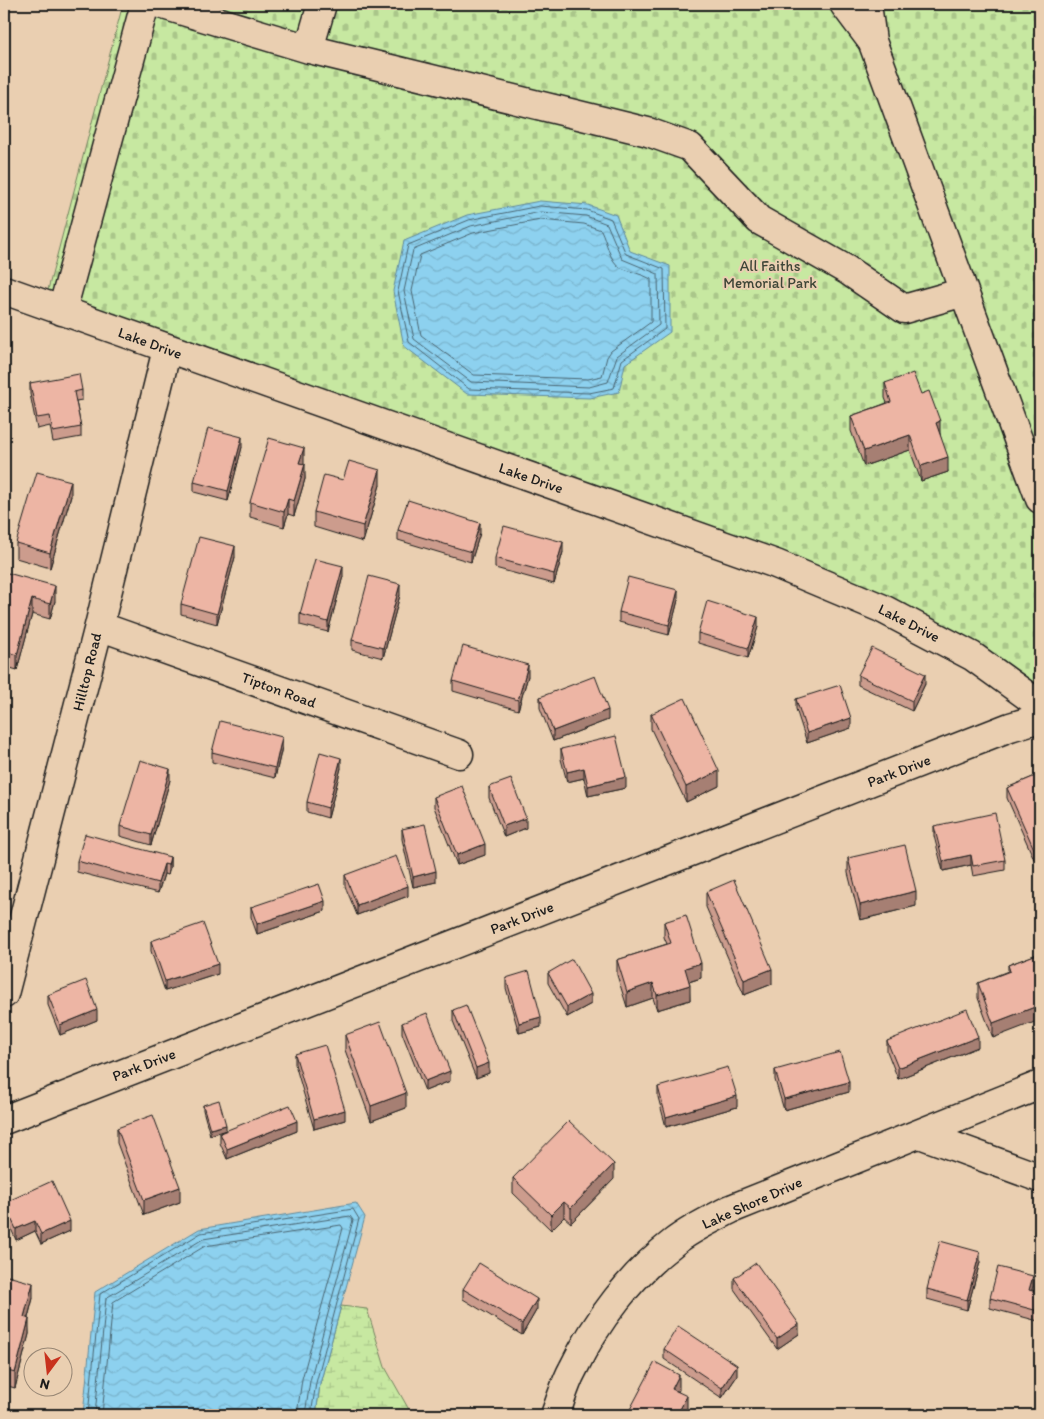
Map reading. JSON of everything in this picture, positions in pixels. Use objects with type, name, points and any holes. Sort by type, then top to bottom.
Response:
[{"type":"street","points":[[62,312],[145,4]]},
{"type":"street","points":[[160,4],[309,49],[648,132],[682,144],[690,147],[759,220],[847,270],[904,309],[964,292]]},
{"type":"street","points":[[309,49],[322,4]]},
{"type":"street","points":[[844,4],[872,41]]},
{"type":"street","points":[[867,4],[872,41],[1040,499]]},
{"type":"street","name":"Lake Drive","points":[[4,290],[776,564],[881,608],[972,656],[1040,704]]},
{"type":"street","name":"Hilltop Road","points":[[4,994],[99,626],[167,349]]},
{"type":"street","name":"Tipton Road","points":[[99,626],[459,754]]},
{"type":"street","name":"Park Drive","points":[[4,1120],[992,734],[1040,718]]},
{"type":"street","name":"Lake Shore Drive","points":[[555,1415],[572,1369],[604,1316],[631,1280],[674,1242],[694,1228],[730,1209],[1040,1084]]},
{"type":"street","points":[[920,1134],[1040,1178]]},
{"type":"green space","name":"All Faiths Memorial Park","points":[[123,4],[1040,4],[1040,705],[881,608],[44,305]]},
{"type":"green space","points":[[341,1306],[367,1309],[385,1367],[412,1415],[316,1415],[320,1384]]},
{"type":"water","points":[[540,201],[588,205],[616,215],[630,251],[670,266],[670,332],[625,364],[619,392],[590,398],[467,394],[404,346],[393,291],[404,241],[467,215]]},
{"type":"water","points":[[356,1203],[365,1217],[320,1384],[316,1415],[83,1415],[95,1292],[199,1229]]},
{"type":"building","points":[[913,373],[921,394],[929,391],[940,421],[936,423],[948,457],[921,466],[910,435],[864,451],[851,416],[891,402],[885,383]]},
{"type":"building","points":[[79,374],[82,390],[74,392],[81,427],[53,432],[50,416],[37,418],[30,383]]},
{"type":"building","points":[[208,428],[242,437],[228,491],[194,482]]},
{"type":"building","points":[[269,438],[304,448],[299,463],[305,464],[294,501],[288,499],[284,512],[250,502]]},
{"type":"building","points":[[349,461],[380,470],[363,526],[314,512],[324,475],[343,480]]},
{"type":"building","points":[[37,472],[71,481],[50,553],[16,543]]},
{"type":"building","points":[[408,500],[480,523],[471,552],[398,530]]},
{"type":"building","points":[[504,526],[563,542],[554,574],[495,558]]},
{"type":"building","points":[[199,537],[235,546],[217,614],[181,604]]},
{"type":"building","points":[[315,559],[343,566],[328,622],[300,614]]},
{"type":"building","points":[[4,572],[55,586],[50,604],[32,599],[17,655],[4,651]]},
{"type":"building","points":[[369,576],[400,584],[383,648],[352,640]]},
{"type":"building","points":[[628,577],[678,590],[669,625],[619,612]]},
{"type":"building","points":[[707,601],[758,617],[748,648],[698,633]]},
{"type":"building","points":[[463,646],[528,665],[518,700],[453,681]]},
{"type":"building","points":[[872,648],[925,674],[912,701],[858,675]]},
{"type":"building","points":[[595,676],[608,710],[553,731],[540,697]]},
{"type":"building","points":[[840,685],[851,718],[807,733],[796,699]]},
{"type":"building","points":[[685,698],[719,771],[686,787],[651,714]]},
{"type":"building","points":[[220,721],[282,737],[275,768],[212,752]]},
{"type":"building","points":[[616,736],[626,777],[588,786],[584,768],[567,772],[561,749]]},
{"type":"building","points":[[320,752],[341,758],[328,808],[307,802]]},
{"type":"building","points":[[140,760],[170,769],[151,835],[120,826]]},
{"type":"building","points":[[1040,774],[1040,812],[1038,813],[1040,817],[1040,846],[1034,849],[1007,788]]},
{"type":"building","points":[[511,779],[526,818],[504,826],[489,787]]},
{"type":"building","points":[[462,786],[485,844],[457,855],[434,797]]},
{"type":"building","points":[[995,813],[1005,860],[973,866],[971,855],[943,861],[934,826]]},
{"type":"building","points":[[425,824],[436,871],[413,877],[402,829]]},
{"type":"building","points":[[85,834],[170,857],[168,865],[164,864],[158,883],[77,861]]},
{"type":"building","points":[[905,845],[916,891],[860,905],[848,858]]},
{"type":"building","points":[[396,856],[408,886],[357,905],[345,875]]},
{"type":"building","points":[[734,880],[772,969],[744,980],[706,892]]},
{"type":"building","points":[[319,884],[325,901],[257,924],[251,907]]},
{"type":"building","points":[[686,915],[701,963],[685,968],[690,985],[657,995],[653,983],[627,992],[617,960],[671,943],[664,922]]},
{"type":"building","points":[[203,923],[218,964],[165,981],[151,941]]},
{"type":"building","points":[[1040,953],[1040,1005],[993,1023],[978,983],[1010,971],[1008,965]]},
{"type":"building","points":[[572,959],[591,994],[567,1007],[548,973]]},
{"type":"building","points":[[529,971],[541,1017],[519,1023],[506,978]]},
{"type":"building","points":[[86,980],[97,1010],[60,1025],[48,995]]},
{"type":"building","points":[[466,1005],[489,1063],[476,1068],[453,1010]]},
{"type":"building","points":[[967,1009],[978,1037],[898,1068],[887,1041]]},
{"type":"building","points":[[427,1013],[450,1071],[425,1081],[402,1023]]},
{"type":"building","points":[[380,1022],[406,1093],[371,1106],[345,1035]]},
{"type":"building","points":[[325,1045],[345,1110],[314,1119],[295,1054]]},
{"type":"building","points":[[840,1052],[849,1082],[784,1099],[775,1070]]},
{"type":"building","points":[[728,1067],[737,1096],[666,1117],[658,1087]]},
{"type":"building","points":[[219,1100],[226,1125],[210,1129],[203,1105]]},
{"type":"building","points":[[290,1105],[297,1121],[227,1149],[220,1133]]},
{"type":"building","points":[[153,1115],[180,1187],[144,1200],[117,1128]]},
{"type":"building","points":[[569,1121],[614,1164],[571,1208],[564,1202],[551,1215],[513,1178]]},
{"type":"building","points":[[52,1181],[70,1221],[41,1234],[35,1221],[16,1229],[4,1203]]},
{"type":"building","points":[[940,1241],[980,1252],[967,1300],[927,1289]]},
{"type":"building","points":[[479,1263],[537,1299],[522,1324],[463,1289]]},
{"type":"building","points":[[756,1263],[799,1324],[777,1339],[734,1278]]},
{"type":"building","points":[[998,1267],[1033,1276],[1029,1290],[1040,1293],[1038,1311],[990,1298]]},
{"type":"building","points":[[4,1275],[33,1283],[24,1317],[29,1319],[15,1373],[4,1370]]},
{"type":"building","points":[[678,1326],[737,1365],[722,1388],[664,1349]]},
{"type":"building","points":[[655,1362],[679,1375],[672,1389],[687,1396],[677,1415],[627,1415]]}]
